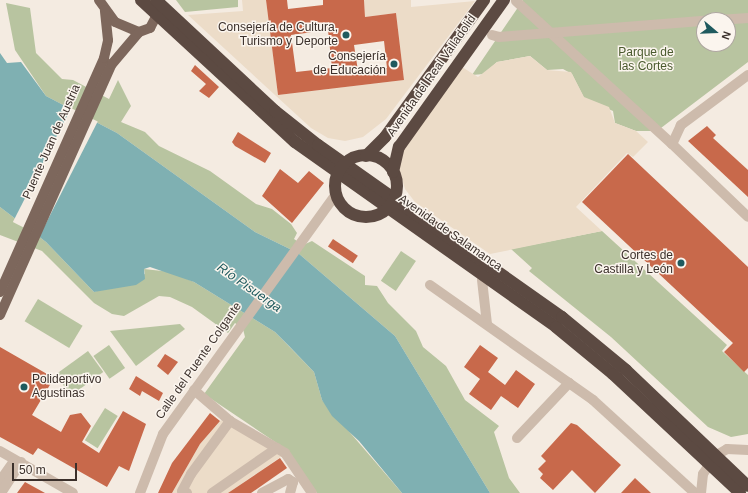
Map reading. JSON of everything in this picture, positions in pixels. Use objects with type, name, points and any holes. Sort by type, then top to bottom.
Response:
[{"type":"highway","name":"Avenida de Salamanca","points":[[141,0],[159,5],[275,111],[341,168],[391,202],[481,276],[613,374],[712,460],[748,486]]},
{"type":"highway","name":"Avenida del Real Valladolid","points":[[366,156],[385,137],[484,0]]},
{"type":"highway","name":"Avenida del Real Valladolid","points":[[391,202],[398,147],[504,0]]},
{"type":"highway","points":[[391,202],[374,216],[358,216],[344,208],[336,194],[341,168],[366,156],[380,159],[412,202],[429,215],[430,222]]},
{"type":"highway","name":"Avenida de Salamanca","points":[[391,202],[430,222],[562,317],[626,370],[712,460],[740,493]]},
{"type":"main road","points":[[99,0],[105,10],[124,28],[139,32]]},
{"type":"main road","name":"Puente Juan de Austria","points":[[10,282],[105,68],[122,47],[139,32],[150,28],[159,5]]},
{"type":"main road","name":"Puente Juan de Austria","points":[[105,10],[108,40],[105,68]]},
{"type":"main road","points":[[0,292],[10,282]]},
{"type":"main road","points":[[0,315],[10,282]]},
{"type":"street","points":[[516,1],[672,141],[748,217]]},
{"type":"street","points":[[736,19],[748,18]]},
{"type":"street","points":[[492,35],[552,34],[696,22]]},
{"type":"street","points":[[672,141],[681,125],[748,75]]},
{"type":"street","name":"Calle del Puente Colgante","points":[[140,493],[163,434],[302,238],[336,194]]},
{"type":"street","points":[[481,276],[487,324]]},
{"type":"street","points":[[430,285],[593,400],[695,493]]},
{"type":"street","points":[[517,438],[569,383]]},
{"type":"street","points":[[194,390],[230,421],[285,453],[312,493]]},
{"type":"street","points":[[187,493],[182,491],[191,474],[230,421]]},
{"type":"street","points":[[212,493],[277,448]]},
{"type":"street","points":[[701,493],[712,460],[727,449],[747,449]]},
{"type":"street","points":[[0,451],[74,493]]},
{"type":"street","points":[[0,481],[18,461]]},
{"type":"street","points":[[1,493],[18,461]]},
{"type":"street","points":[[262,493],[288,479],[293,482],[290,493]]},
{"type":"green space","points":[[176,0],[238,0],[238,7],[185,12]]},
{"type":"green space","name":"Parque de las Cortes","points":[[523,0],[748,0],[748,62],[657,131],[636,131],[615,123],[613,111],[584,98],[572,74],[563,69],[547,70],[530,56],[497,62],[484,74],[472,75]]},
{"type":"green space","points":[[6,3],[30,8],[36,53],[62,79],[73,80],[109,99],[118,80],[131,106],[121,122],[145,132],[159,146],[210,171],[256,204],[272,209],[291,224],[297,233],[294,239],[303,245],[312,241],[365,276],[365,285],[377,286],[388,303],[416,331],[423,347],[446,366],[465,400],[499,426],[494,432],[509,478],[520,493],[490,493],[395,336],[298,253],[255,232],[117,133],[46,96],[15,50]]},
{"type":"green space","points":[[0,207],[46,242],[94,292],[145,274],[144,269],[171,272],[194,282],[275,332],[314,372],[322,400],[402,493],[317,493],[287,450],[204,394],[245,337],[243,329],[235,323],[228,333],[192,307],[170,297],[159,296],[124,316],[112,314],[94,303],[42,251],[0,235]]},
{"type":"green space","points":[[602,231],[727,345],[722,351],[748,375],[748,434],[731,437],[708,427],[611,337],[529,271],[532,268],[511,249]]},
{"type":"green space","points":[[401,251],[416,261],[396,291],[381,281]]},
{"type":"green space","points":[[38,299],[83,326],[69,348],[25,321]]},
{"type":"green space","points":[[180,324],[185,329],[136,366],[110,331]]},
{"type":"green space","points":[[109,345],[125,368],[109,379],[93,356]]},
{"type":"green space","points":[[88,351],[103,372],[71,396],[56,375]]},
{"type":"green space","points":[[105,408],[118,416],[98,448],[85,440]]},
{"type":"shaded area","points":[[242,0],[266,0],[278,95],[404,80],[396,13],[365,17],[364,0],[411,0],[411,7],[475,1],[386,119],[363,137],[345,141],[328,138],[311,128],[188,15],[243,11]]},
{"type":"shaded area","points":[[530,56],[547,70],[571,72],[584,97],[609,107],[615,123],[636,131],[648,142],[633,157],[627,153],[576,207],[602,231],[490,254],[415,202],[405,189],[399,169],[405,145],[462,67],[478,77],[497,62]]},
{"type":"shaded area","points":[[221,420],[282,456],[228,493],[172,493],[200,444]]},
{"type":"water","name":"Río Pisuerga","points":[[0,53],[7,63],[21,62],[46,96],[117,133],[255,232],[298,253],[395,336],[490,493],[402,493],[359,441],[332,416],[322,400],[314,372],[289,346],[275,332],[194,282],[150,267],[144,269],[145,279],[136,285],[94,292],[46,242],[0,207]]},
{"type":"pier","points":[[71,108],[98,122],[40,236],[13,222]]},
{"type":"building","points":[[266,0],[287,0],[288,9],[323,5],[323,0],[364,0],[365,17],[396,13],[404,80],[278,95]],"holes":[[[328,30],[332,68],[296,72],[291,35]],[[384,41],[387,68],[358,71],[354,45]]]},
{"type":"building","points":[[195,65],[219,87],[209,98],[199,91],[206,84],[191,71]]},
{"type":"building","points":[[707,126],[716,135],[713,138],[748,170],[748,197],[688,141]]},
{"type":"building","points":[[238,132],[271,153],[265,163],[235,146],[232,142]]},
{"type":"building","name":"Cortes de Castilla y León","points":[[628,154],[748,267],[748,368],[744,372],[724,352],[733,343],[582,202]]},
{"type":"building","points":[[280,169],[298,183],[309,171],[324,183],[292,223],[262,196]]},
{"type":"building","points":[[333,239],[358,256],[353,263],[328,246]]},
{"type":"building","points":[[480,345],[498,358],[488,372],[505,385],[516,370],[535,384],[518,408],[501,396],[491,410],[469,394],[480,379],[464,367]]},
{"type":"building","points":[[0,347],[54,378],[32,415],[61,432],[70,415],[81,413],[91,426],[82,442],[99,453],[123,411],[146,424],[129,471],[119,466],[107,487],[38,448],[33,455],[0,437]]},
{"type":"building","points":[[165,354],[178,362],[168,375],[157,366]]},
{"type":"building","points":[[136,376],[163,393],[159,401],[142,391],[140,396],[129,389]]},
{"type":"building","points":[[210,413],[220,421],[200,444],[172,493],[158,493],[172,463]]},
{"type":"building","points":[[571,423],[577,425],[621,465],[595,493],[572,470],[553,490],[540,478],[543,474],[538,469],[546,461],[541,456]]},
{"type":"building","points":[[280,458],[287,468],[251,493],[228,493]]},
{"type":"building","points":[[635,478],[651,493],[621,493]]},
{"type":"building","points":[[25,482],[45,493],[17,493]]},
{"type":"place","name":"Consejería de Cultura, Turismo y Deporte","points":[[346,35]]},
{"type":"place","name":"Consejería de Educación","points":[[394,64]]},
{"type":"place","name":"Cortes de Castilla y León","points":[[681,263]]},
{"type":"place","name":"Polideportivo Agustinas","points":[[24,387]]}]
